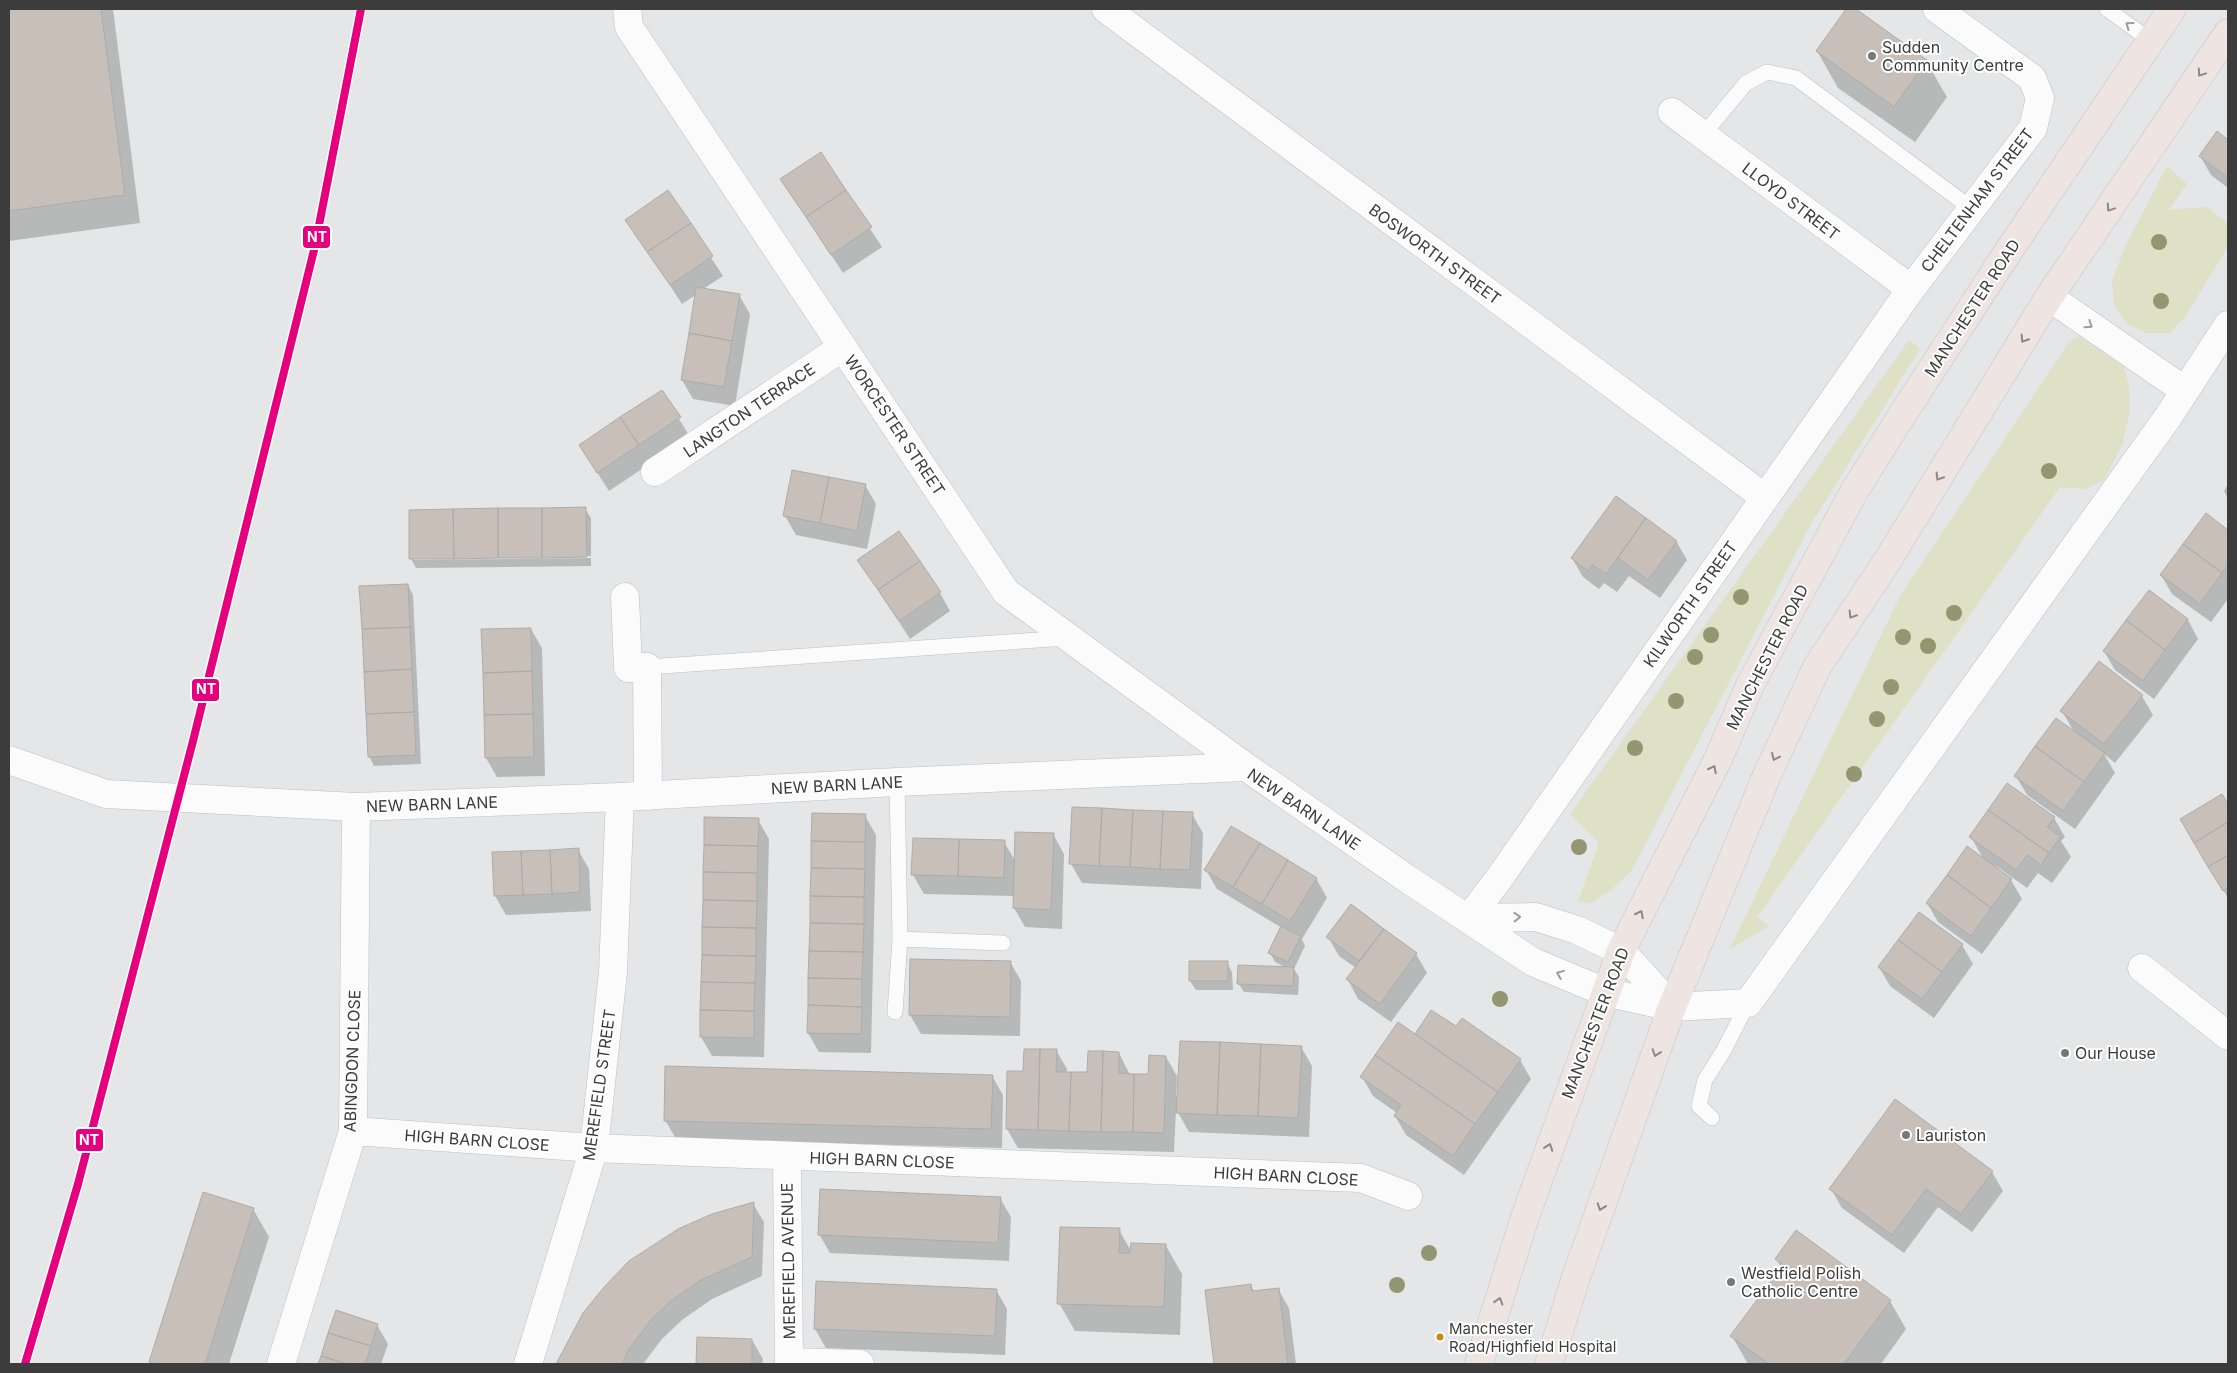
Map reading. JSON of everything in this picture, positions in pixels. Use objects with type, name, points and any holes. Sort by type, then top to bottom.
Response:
[{"type":"highway","name":"MANCHESTER ROAD","points":[[1479,1364],[1525,1217],[1621,951],[1719,757],[1750,684],[1855,490],[2004,258],[2172,9]]},
{"type":"highway","points":[[1549,1364],[1575,1280],[1672,1007],[1767,775],[1817,667],[1886,563],[2049,297],[2228,33]]},
{"type":"street","name":"WORCESTER STREET","points":[[627,9],[629,27],[1006,592],[1246,767]]},
{"type":"street","name":"BOSWORTH STREET","points":[[1106,9],[1764,497]]},
{"type":"street","name":"CHELTENHAM STREET","points":[[1911,289],[2033,128],[2040,98],[2032,78],[1937,9]]},
{"type":"street","name":"LLOYD STREET","points":[[1672,112],[1911,289]]},
{"type":"street","name":"KILWORTH STREET","points":[[1469,918],[1498,880],[1911,289]]},
{"type":"street","points":[[2049,297],[2184,390]]},
{"type":"street","points":[[1469,918],[1536,916],[1576,930],[1621,951],[1672,1007],[1748,1003],[2168,417],[2228,325]]},
{"type":"street","name":"LANGTON TERRACE","points":[[655,472],[843,347]]},
{"type":"street","points":[[625,597],[628,668],[647,667],[648,796]]},
{"type":"street","name":"NEW BARN LANE","points":[[9,760],[106,794],[356,807],[648,796],[897,782],[1246,767],[1406,878],[1469,918],[1532,962],[1605,992],[1672,1007]]},
{"type":"street","name":"MEREFIELD STREET","points":[[528,1364],[594,1148],[614,972],[620,797]]},
{"type":"street","name":"ABINGDON CLOSE","points":[[281,1364],[353,1131],[356,807]]},
{"type":"street","points":[[2142,968],[2228,1036]]},
{"type":"street","name":"HIGH BARN CLOSE","points":[[353,1131],[594,1148],[787,1157],[1361,1178],[1408,1196]]},
{"type":"street","name":"MEREFIELD AVENUE","points":[[787,1157],[789,1363]]},
{"type":"street","points":[[789,1363],[860,1364]]},
{"type":"lane","points":[[2107,9],[2151,41]]},
{"type":"lane","points":[[1703,135],[1746,83],[1767,72],[1796,78],[1972,209]]},
{"type":"lane","points":[[647,667],[1069,638]]},
{"type":"lane","points":[[895,1012],[900,939],[897,782]]},
{"type":"lane","points":[[900,939],[1003,943]]},
{"type":"lane","points":[[1712,1118],[1699,1106],[1705,1080],[1724,1050],[1748,1003]]},
{"type":"green space","points":[[2167,166],[2187,184],[2169,210],[2207,207],[2228,223],[2228,247],[2184,318],[2170,333],[2146,333],[2126,323],[2114,304],[2112,281],[2125,247]]},
{"type":"green space","points":[[2079,336],[2124,367],[2129,386],[2130,412],[2122,445],[2104,480],[2085,489],[2060,487],[1757,917],[1769,926],[1729,950],[1900,596],[2069,342]]},
{"type":"green space","points":[[1909,340],[1920,349],[1811,524],[1632,870],[1610,891],[1590,904],[1578,901],[1599,843],[1570,814]]},
{"type":"building","points":[[9,9],[101,9],[125,195],[9,211]]},
{"type":"building","name":"Sudden Community Centre","points":[[1846,9],[1856,9],[1927,60],[1894,107],[1816,51]]},
{"type":"building","points":[[2217,131],[2228,138],[2228,178],[2199,156]]},
{"type":"building","points":[[821,152],[846,190],[806,217],[780,179]]},
{"type":"building","points":[[668,190],[691,223],[647,252],[625,220]]},
{"type":"building","points":[[846,190],[872,227],[831,255],[806,217]]},
{"type":"building","points":[[691,223],[713,256],[670,285],[647,252]]},
{"type":"building","points":[[696,287],[740,294],[732,341],[689,333]]},
{"type":"building","points":[[689,333],[732,341],[724,387],[681,380]]},
{"type":"building","points":[[662,390],[681,417],[639,445],[620,417]]},
{"type":"building","points":[[620,417],[639,445],[597,473],[579,445]]},
{"type":"building","points":[[792,470],[829,477],[820,523],[783,516]]},
{"type":"building","points":[[829,477],[866,484],[857,531],[820,523]]},
{"type":"building","points":[[1616,496],[1646,518],[1606,574],[1592,565],[1588,571],[1571,558]]},
{"type":"building","points":[[586,507],[587,557],[542,558],[542,508]]},
{"type":"building","points":[[498,508],[498,558],[454,559],[453,509]]},
{"type":"building","points":[[498,508],[542,508],[542,558],[498,558]]},
{"type":"building","points":[[453,509],[454,559],[409,559],[409,510]]},
{"type":"building","points":[[2206,513],[2228,530],[2228,565],[2222,573],[2183,544]]},
{"type":"building","points":[[1646,518],[1677,541],[1648,580],[1618,558]]},
{"type":"building","points":[[899,531],[920,561],[878,590],[857,560]]},
{"type":"building","points":[[2183,544],[2222,573],[2200,604],[2160,575]]},
{"type":"building","points":[[920,561],[941,592],[899,621],[878,590]]},
{"type":"building","points":[[408,584],[410,627],[362,629],[359,586]]},
{"type":"building","points":[[2149,590],[2188,619],[2165,650],[2126,620]]},
{"type":"building","points":[[2126,620],[2165,650],[2143,681],[2103,651]]},
{"type":"building","points":[[410,627],[412,669],[364,672],[362,629]]},
{"type":"building","points":[[531,628],[532,671],[483,673],[481,629]]},
{"type":"building","points":[[2099,661],[2143,695],[2104,744],[2060,711]]},
{"type":"building","points":[[412,669],[414,712],[366,714],[364,672]]},
{"type":"building","points":[[532,671],[533,714],[484,715],[483,673]]},
{"type":"building","points":[[414,712],[416,755],[368,757],[366,714]]},
{"type":"building","points":[[533,714],[534,757],[485,758],[484,715]]},
{"type":"building","points":[[2056,718],[2105,753],[2084,782],[2035,746]]},
{"type":"building","points":[[2035,746],[2084,782],[2063,811],[2014,776]]},
{"type":"building","points":[[2007,783],[2055,817],[2047,827],[2061,837],[2049,853],[1988,810]]},
{"type":"building","points":[[2222,794],[2228,804],[2228,822],[2194,843],[2180,819]]},
{"type":"building","points":[[1072,807],[1102,808],[1099,866],[1069,864]]},
{"type":"building","points":[[1102,808],[1133,810],[1130,867],[1099,866]]},
{"type":"building","points":[[1133,810],[1163,811],[1160,869],[1130,867]]},
{"type":"building","points":[[1988,810],[2049,853],[2041,865],[2027,855],[2016,870],[1969,837]]},
{"type":"building","points":[[1163,811],[1193,812],[1190,870],[1160,869]]},
{"type":"building","points":[[812,813],[866,814],[865,842],[811,841]]},
{"type":"building","points":[[704,817],[759,818],[758,846],[704,845]]},
{"type":"building","points":[[2228,822],[2228,855],[2208,867],[2194,843]]},
{"type":"building","points":[[1231,826],[1260,843],[1233,887],[1204,870]]},
{"type":"building","points":[[1015,832],[1054,833],[1051,910],[1013,908]]},
{"type":"building","points":[[913,838],[959,839],[958,876],[911,875]]},
{"type":"building","points":[[959,839],[1005,840],[1004,878],[958,876]]},
{"type":"building","points":[[811,841],[865,842],[865,869],[811,868]]},
{"type":"building","points":[[1260,843],[1288,860],[1262,904],[1233,887]]},
{"type":"building","points":[[704,845],[758,846],[757,873],[703,872]]},
{"type":"building","points":[[1967,846],[2012,879],[1991,908],[1947,875]]},
{"type":"building","points":[[579,848],[580,892],[552,894],[550,850]]},
{"type":"building","points":[[550,850],[552,894],[523,895],[521,851]]},
{"type":"building","points":[[521,851],[523,895],[494,896],[492,852]]},
{"type":"building","points":[[2228,855],[2228,888],[2223,891],[2208,867]]},
{"type":"building","points":[[1288,860],[1317,878],[1290,921],[1262,904]]},
{"type":"building","points":[[811,868],[865,869],[864,897],[810,896]]},
{"type":"building","points":[[703,872],[757,873],[757,901],[703,900]]},
{"type":"building","points":[[1947,875],[1991,908],[1971,936],[1926,903]]},
{"type":"building","points":[[810,896],[864,897],[864,924],[810,923]]},
{"type":"building","points":[[703,900],[757,901],[756,928],[702,927]]},
{"type":"building","points":[[1351,904],[1384,929],[1359,961],[1326,937]]},
{"type":"building","points":[[1919,912],[1963,944],[1942,972],[1898,940]]},
{"type":"building","points":[[810,923],[864,924],[863,952],[809,951]]},
{"type":"building","points":[[1281,926],[1301,936],[1288,962],[1268,953]]},
{"type":"building","points":[[702,927],[756,928],[756,956],[702,955]]},
{"type":"building","points":[[1384,929],[1417,953],[1380,1004],[1346,979]]},
{"type":"building","points":[[1898,940],[1942,972],[1922,999],[1878,967]]},
{"type":"building","points":[[809,951],[863,952],[862,979],[808,978]]},
{"type":"building","points":[[702,955],[756,956],[755,983],[701,982]]},
{"type":"building","points":[[910,959],[1011,961],[1010,1017],[909,1015]]},
{"type":"building","points":[[1189,961],[1228,961],[1228,981],[1189,981]]},
{"type":"building","points":[[1238,965],[1294,967],[1293,986],[1237,984]]},
{"type":"building","points":[[808,978],[862,979],[862,1007],[808,1005]]},
{"type":"building","points":[[701,982],[755,983],[754,1011],[700,1010]]},
{"type":"building","points":[[808,1005],[862,1007],[861,1034],[807,1033]]},
{"type":"building","points":[[700,1010],[754,1011],[754,1038],[700,1037]]},
{"type":"building","points":[[1431,1010],[1456,1026],[1462,1018],[1521,1059],[1498,1092],[1415,1034]]},
{"type":"building","points":[[1398,1022],[1498,1092],[1475,1124],[1375,1055]]},
{"type":"building","points":[[1180,1041],[1220,1042],[1217,1115],[1176,1113]]},
{"type":"building","points":[[1220,1042],[1261,1044],[1258,1116],[1217,1115]]},
{"type":"building","points":[[1261,1044],[1302,1046],[1298,1118],[1258,1116]]},
{"type":"building","points":[[1024,1049],[1040,1049],[1038,1130],[1006,1129],[1007,1071],[1023,1071]]},
{"type":"building","points":[[1040,1049],[1057,1049],[1056,1072],[1071,1072],[1069,1131],[1038,1130]]},
{"type":"building","points":[[1088,1051],[1103,1051],[1101,1132],[1069,1131],[1071,1072],[1087,1072]]},
{"type":"building","points":[[1103,1051],[1119,1052],[1119,1073],[1134,1074],[1133,1132],[1101,1132]]},
{"type":"building","points":[[1149,1055],[1166,1056],[1164,1133],[1133,1132],[1134,1074],[1148,1074]]},
{"type":"building","points":[[1375,1055],[1475,1124],[1453,1156],[1394,1116],[1401,1105],[1360,1077]]},
{"type":"building","points":[[665,1066],[993,1075],[991,1129],[664,1121]]},
{"type":"building","name":"Lauriston","points":[[1895,1099],[1993,1171],[1961,1214],[1926,1189],[1892,1235],[1829,1189]]},
{"type":"building","points":[[820,1189],[1001,1197],[998,1243],[818,1235]]},
{"type":"building","points":[[203,1192],[254,1208],[205,1364],[156,1364],[149,1362]]},
{"type":"building","points":[[754,1202],[752,1257],[701,1280],[671,1301],[651,1320],[629,1349],[622,1364],[556,1364],[583,1313],[629,1261],[678,1229],[712,1214]]},
{"type":"building","points":[[1060,1227],[1120,1228],[1119,1253],[1130,1253],[1131,1243],[1166,1244],[1164,1307],[1057,1304]]},
{"type":"building","points":[[1796,1230],[1891,1300],[1844,1364],[1769,1364],[1730,1336],[1783,1265],[1775,1259]]},
{"type":"building","points":[[816,1281],[997,1289],[995,1336],[814,1329]]},
{"type":"building","points":[[1251,1284],[1252,1291],[1279,1288],[1288,1364],[1214,1364],[1205,1290]]},
{"type":"building","points":[[336,1310],[378,1324],[371,1346],[328,1333]]},
{"type":"building","points":[[328,1333],[371,1346],[365,1364],[347,1364],[321,1356]]},
{"type":"building","points":[[697,1337],[752,1339],[752,1364],[696,1364]]},
{"type":"building","points":[[321,1356],[347,1364],[318,1364]]},
{"type":"transit line","name":"NT","points":[[25,1364],[78,1184],[193,741],[315,246],[361,9]]},
{"type":"place","name":"Sudden Community Centre","points":[[1872,56]]},
{"type":"place","name":"Our House","points":[[2065,1053]]},
{"type":"place","name":"Lauriston","points":[[1906,1135]]},
{"type":"place","name":"Westfield Polish Catholic Centre","points":[[1731,1282]]},
{"type":"place","name":"Manchester Road/Highfield Hospital","points":[[1440,1337]]}]
